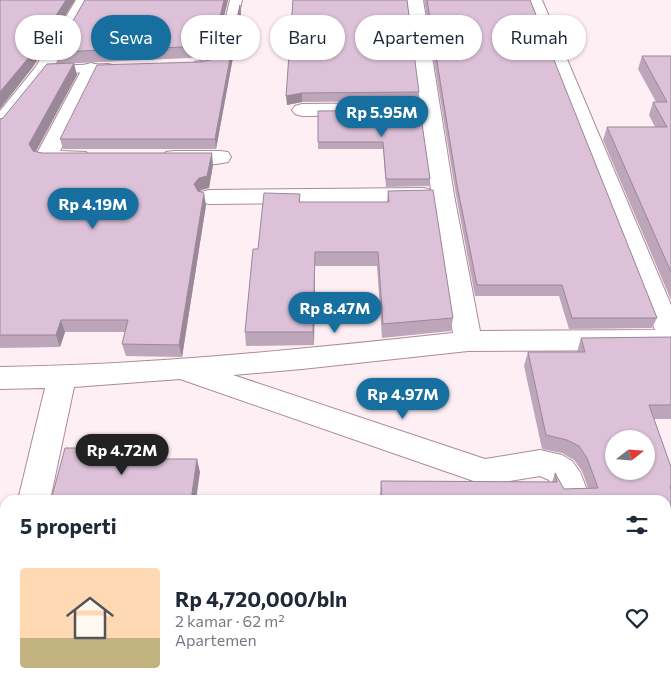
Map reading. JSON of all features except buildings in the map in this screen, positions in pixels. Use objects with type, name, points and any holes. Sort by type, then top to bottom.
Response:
[{"type":"street","points":[[3,116],[43,70],[84,0]]},
{"type":"street","points":[[415,0],[443,195],[468,341]]},
{"type":"street","points":[[0,378],[62,377],[302,359],[468,341],[671,338],[536,3],[531,0]]},
{"type":"street","points":[[91,69],[46,156],[94,157]]},
{"type":"street","points":[[302,110],[431,109]]},
{"type":"street","points":[[152,157],[220,157]]},
{"type":"street","points":[[209,197],[443,195]]},
{"type":"street","points":[[178,367],[485,472],[504,471],[543,461],[555,464],[571,485],[574,495]]},
{"type":"street","points":[[35,495],[62,377]]},
{"type":"lane","points":[[183,66],[215,62],[223,55],[236,0]]},
{"type":"lane","points":[[43,70],[118,68]]}]
